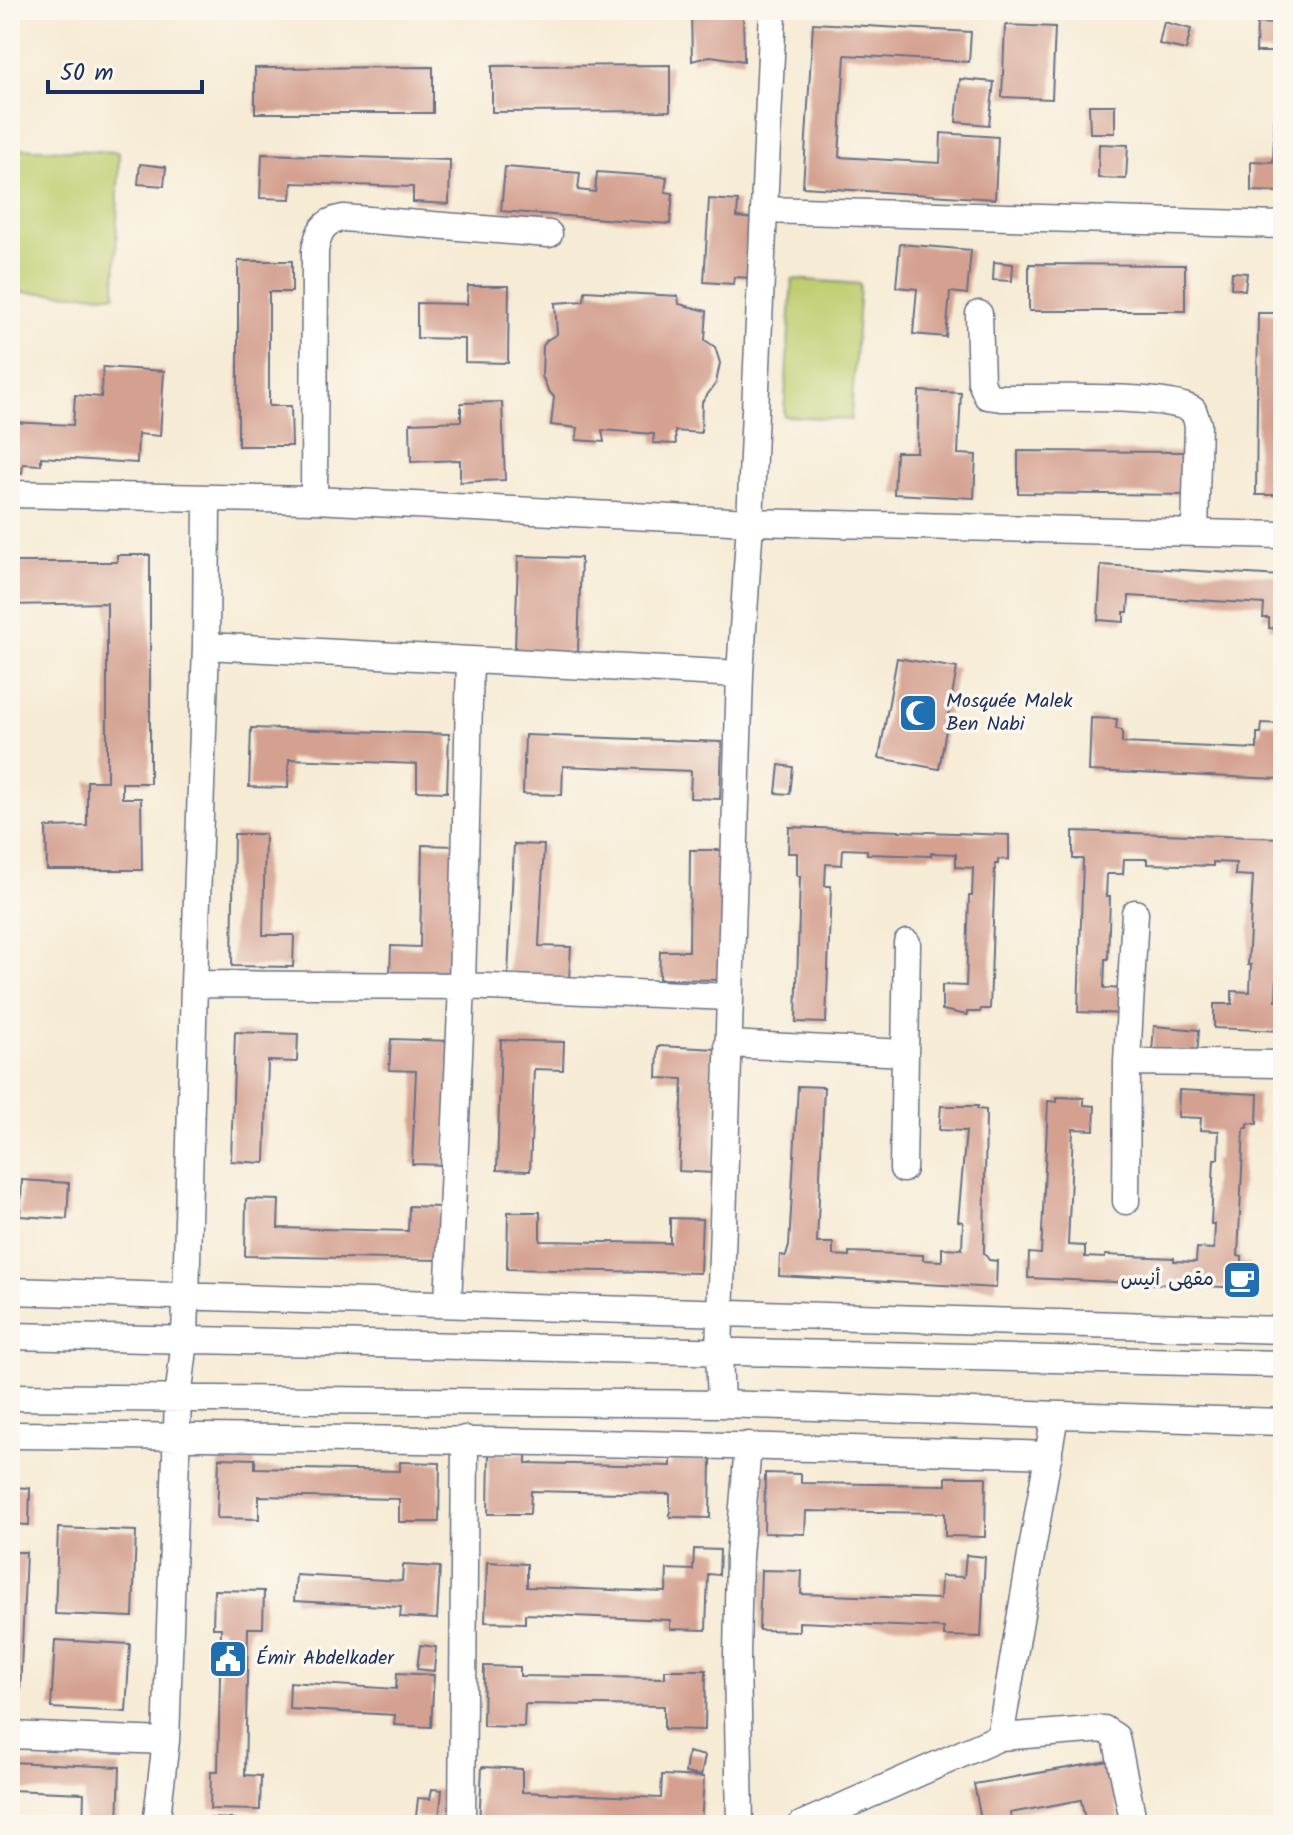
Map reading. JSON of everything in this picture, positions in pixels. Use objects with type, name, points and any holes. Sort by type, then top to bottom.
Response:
[{"type":"street","points":[[721,1404],[719,1352],[740,674],[750,522],[773,10]]},
{"type":"street","points":[[764,210],[1283,225]]},
{"type":"street","points":[[314,500],[315,251],[321,229],[333,220],[343,218],[549,234]]},
{"type":"street","points":[[979,314],[981,382],[987,396],[1116,399],[1176,404],[1193,410],[1198,424],[1195,533]]},
{"type":"street","points":[[10,494],[314,500],[750,522],[1283,535]]},
{"type":"street","points":[[156,1825],[166,1741],[178,1399],[185,1340],[206,646],[207,499]]},
{"type":"street","points":[[206,646],[740,674]]},
{"type":"street","points":[[448,1303],[462,986],[470,660]]},
{"type":"street","points":[[1126,1201],[1127,1062],[1135,913]]},
{"type":"street","points":[[903,1169],[907,943]]},
{"type":"street","points":[[194,984],[462,986],[730,997]]},
{"type":"street","points":[[728,1044],[905,1053]]},
{"type":"street","points":[[1127,1062],[1283,1064]]},
{"type":"street","points":[[10,1291],[1283,1330]]},
{"type":"street","points":[[10,1336],[1283,1364]]},
{"type":"street","points":[[10,1397],[721,1404],[1283,1422]]},
{"type":"street","points":[[1000,1737],[1055,1415]]},
{"type":"street","points":[[10,1435],[465,1439],[1049,1455]]},
{"type":"street","points":[[462,1825],[465,1439]]},
{"type":"street","points":[[740,1825],[739,1556],[748,1445]]},
{"type":"street","points":[[801,1825],[1000,1737],[1097,1729],[1111,1731],[1116,1737],[1134,1825]]},
{"type":"street","points":[[10,1735],[166,1741]]},
{"type":"green space","points":[[10,148],[119,152],[115,295],[10,292]]},
{"type":"green space","points":[[792,279],[860,284],[851,420],[784,416]]},
{"type":"building","points":[[691,10],[743,10],[744,61],[711,56],[692,61]]},
{"type":"building","points":[[1164,22],[1191,29],[1186,50],[1159,44]]},
{"type":"building","points":[[813,23],[971,32],[969,62],[845,55],[839,157],[940,163],[941,133],[998,137],[995,199],[803,187]]},
{"type":"building","points":[[1257,23],[1283,24],[1283,192],[1251,191],[1251,161],[1273,162],[1277,52],[1256,52]]},
{"type":"building","points":[[1005,25],[1055,27],[1052,99],[1002,97]]},
{"type":"building","points":[[670,65],[670,111],[492,112],[492,66]]},
{"type":"building","points":[[433,67],[433,113],[255,113],[255,68]]},
{"type":"building","points":[[960,79],[994,82],[989,125],[956,122]]},
{"type":"building","points":[[1089,105],[1115,105],[1115,133],[1090,133]]},
{"type":"building","points":[[1099,144],[1128,145],[1126,179],[1098,178]]},
{"type":"building","points":[[262,154],[450,160],[449,204],[413,202],[413,187],[292,183],[291,199],[260,198]]},
{"type":"building","points":[[140,164],[166,167],[164,186],[138,184]]},
{"type":"building","points":[[505,167],[580,173],[578,190],[595,192],[597,172],[667,177],[665,192],[673,193],[670,224],[501,211]]},
{"type":"building","points":[[709,199],[738,201],[737,217],[756,219],[752,278],[734,277],[733,284],[704,282]]},
{"type":"building","points":[[900,244],[971,250],[967,294],[950,292],[946,337],[913,334],[917,289],[896,287]]},
{"type":"building","points":[[238,261],[292,261],[292,292],[269,292],[269,406],[291,406],[292,446],[238,446]]},
{"type":"building","points":[[994,262],[1013,264],[1012,281],[993,280]]},
{"type":"building","points":[[1029,264],[1185,265],[1185,311],[1029,311]]},
{"type":"building","points":[[1232,272],[1247,273],[1245,290],[1231,288]]},
{"type":"building","points":[[468,286],[509,286],[508,363],[465,362],[465,339],[417,338],[417,303],[467,304]]},
{"type":"building","points":[[585,291],[678,296],[679,304],[707,311],[705,340],[715,347],[720,363],[716,383],[702,402],[701,433],[675,431],[676,444],[653,443],[654,434],[602,430],[604,442],[576,440],[578,428],[551,425],[554,397],[542,376],[543,346],[557,334],[555,303],[584,301]]},
{"type":"building","points":[[1258,313],[1283,313],[1283,495],[1256,495]]},
{"type":"building","points":[[103,367],[164,371],[160,436],[138,434],[137,463],[41,457],[41,465],[23,464],[22,473],[10,472],[10,422],[73,425],[75,395],[101,397]]},
{"type":"building","points":[[919,391],[961,393],[958,454],[976,455],[974,498],[894,494],[896,452],[917,452]]},
{"type":"building","points":[[502,402],[505,480],[460,482],[460,460],[411,462],[410,423],[461,421],[461,403]]},
{"type":"building","points":[[1018,451],[1188,452],[1188,495],[1018,493]]},
{"type":"building","points":[[117,555],[150,555],[150,783],[122,783],[122,798],[141,798],[142,870],[47,870],[46,827],[87,826],[87,781],[107,781],[107,603],[10,605],[10,562],[117,562]]},
{"type":"building","points":[[518,556],[581,558],[578,652],[515,650]]},
{"type":"building","points":[[1101,565],[1283,576],[1283,629],[1269,628],[1269,618],[1263,618],[1264,604],[1129,596],[1124,622],[1098,620]]},
{"type":"building","name":"Mosquée Malek Ben Nabi","points":[[897,658],[957,668],[939,769],[879,758]]},
{"type":"building","points":[[1091,718],[1117,719],[1116,729],[1122,730],[1122,743],[1257,749],[1257,733],[1261,733],[1262,723],[1283,724],[1283,779],[1089,771]]},
{"type":"building","points":[[251,728],[449,734],[447,792],[417,791],[417,764],[289,759],[288,788],[249,787]]},
{"type":"building","points":[[525,735],[722,742],[720,799],[690,798],[691,771],[563,766],[562,795],[523,794]]},
{"type":"building","points":[[779,765],[793,767],[790,794],[776,793]]},
{"type":"building","points":[[789,827],[1009,835],[1009,860],[998,859],[998,864],[995,864],[990,1009],[967,1012],[967,1015],[942,1010],[942,985],[966,986],[973,868],[956,867],[956,854],[867,854],[867,850],[843,849],[842,865],[826,864],[825,886],[831,886],[826,1023],[796,1022],[800,876],[797,876],[797,853],[788,853]]},
{"type":"building","points":[[1073,831],[1283,838],[1276,1001],[1283,1001],[1283,1031],[1214,1028],[1214,1004],[1232,1004],[1232,991],[1250,992],[1251,965],[1248,965],[1253,876],[1235,875],[1236,863],[1213,862],[1213,866],[1147,864],[1147,859],[1124,859],[1123,874],[1107,874],[1106,897],[1110,897],[1104,988],[1127,989],[1126,1014],[1078,1012],[1083,859],[1073,859]]},
{"type":"building","points":[[234,834],[265,834],[263,935],[294,935],[293,967],[232,966]]},
{"type":"building","points":[[514,844],[544,845],[539,946],[571,947],[569,979],[508,976]]},
{"type":"building","points":[[422,845],[455,846],[453,975],[390,975],[391,946],[420,947]]},
{"type":"building","points":[[690,850],[724,850],[722,980],[659,979],[660,951],[689,951]]},
{"type":"building","points":[[1154,1026],[1199,1030],[1197,1057],[1152,1053]]},
{"type":"building","points":[[235,1032],[298,1034],[297,1062],[268,1061],[265,1163],[231,1161]]},
{"type":"building","points":[[391,1039],[451,1041],[445,1165],[412,1164],[416,1071],[389,1070]]},
{"type":"building","points":[[501,1040],[564,1042],[563,1070],[534,1069],[530,1171],[497,1170]]},
{"type":"building","points":[[658,1046],[718,1049],[712,1173],[679,1171],[683,1079],[657,1078]]},
{"type":"building","points":[[798,1086],[824,1087],[817,1243],[833,1243],[833,1255],[849,1256],[849,1252],[923,1255],[923,1260],[942,1261],[942,1248],[962,1249],[963,1222],[958,1221],[966,1131],[939,1130],[941,1106],[978,1106],[977,1109],[986,1110],[984,1253],[989,1260],[997,1261],[996,1288],[779,1276],[780,1255],[786,1256],[789,1246]]},
{"type":"building","points":[[1179,1090],[1258,1094],[1257,1124],[1248,1123],[1248,1128],[1244,1128],[1238,1256],[1242,1257],[1242,1262],[1250,1264],[1251,1284],[1246,1288],[1028,1278],[1029,1253],[1041,1254],[1048,1101],[1057,1102],[1057,1097],[1084,1098],[1084,1105],[1095,1106],[1094,1130],[1073,1129],[1068,1245],[1085,1246],[1085,1257],[1174,1258],[1174,1261],[1196,1262],[1197,1248],[1214,1249],[1215,1224],[1211,1224],[1214,1159],[1218,1159],[1219,1131],[1200,1130],[1201,1118],[1178,1117]]},
{"type":"building","points":[[22,1180],[69,1183],[67,1219],[20,1216]]},
{"type":"building","points":[[246,1199],[279,1200],[278,1228],[408,1231],[409,1206],[440,1207],[439,1260],[245,1256]]},
{"type":"building","points":[[508,1212],[540,1212],[540,1241],[670,1243],[670,1218],[702,1219],[700,1273],[507,1269]]},
{"type":"building","points":[[489,1454],[526,1454],[526,1463],[671,1466],[671,1457],[711,1458],[710,1518],[670,1517],[670,1494],[531,1491],[530,1514],[488,1514]]},
{"type":"building","points":[[219,1458],[255,1459],[255,1468],[400,1471],[400,1462],[440,1463],[439,1522],[399,1522],[399,1499],[259,1496],[259,1519],[217,1518]]},
{"type":"building","points":[[765,1473],[801,1474],[801,1483],[946,1485],[946,1477],[986,1477],[985,1537],[945,1536],[945,1513],[806,1511],[805,1534],[764,1533]]},
{"type":"building","points":[[10,1487],[30,1488],[29,1525],[10,1524]]},
{"type":"building","points":[[58,1528],[136,1531],[133,1617],[55,1614]]},
{"type":"building","points":[[694,1549],[720,1550],[719,1575],[708,1574],[706,1630],[670,1629],[670,1620],[525,1614],[525,1623],[485,1622],[487,1562],[527,1564],[527,1587],[666,1592],[667,1569],[693,1570]]},
{"type":"building","points":[[10,1552],[26,1552],[20,1694],[10,1693]]},
{"type":"building","points":[[966,1555],[985,1557],[981,1637],[944,1636],[944,1628],[799,1622],[799,1631],[759,1630],[761,1570],[802,1571],[801,1594],[940,1599],[941,1576],[964,1577]]},
{"type":"building","points":[[403,1565],[440,1567],[437,1619],[400,1617],[401,1607],[294,1601],[296,1575],[402,1581]]},
{"type":"building","points":[[214,1590],[264,1591],[263,1628],[248,1628],[245,1775],[261,1776],[260,1810],[210,1809],[211,1772],[218,1772],[221,1628],[213,1628]]},
{"type":"building","points":[[55,1640],[130,1644],[126,1712],[51,1708]]},
{"type":"building","points":[[420,1645],[436,1647],[434,1671],[417,1669]]},
{"type":"building","points":[[484,1666],[520,1667],[520,1676],[665,1678],[665,1670],[706,1670],[705,1730],[664,1729],[664,1706],[525,1704],[524,1727],[483,1726]]},
{"type":"building","points":[[397,1673],[434,1675],[431,1727],[394,1725],[395,1715],[289,1709],[290,1682],[396,1689]]},
{"type":"building","points":[[688,1752],[705,1756],[701,1776],[685,1773]]},
{"type":"building","points":[[1109,1761],[1120,1825],[1086,1825],[1081,1800],[1010,1813],[1012,1825],[982,1825],[974,1784]]},
{"type":"building","points":[[10,1762],[120,1767],[118,1825],[83,1825],[84,1793],[10,1790]]},
{"type":"building","points":[[482,1767],[522,1769],[522,1792],[661,1798],[662,1775],[704,1777],[701,1825],[520,1820],[520,1825],[479,1825]]},
{"type":"building","points":[[432,1789],[442,1790],[439,1819],[416,1817],[418,1798],[430,1799]]},
{"type":"building","points":[[200,1818],[236,1819],[236,1825],[199,1825]]},
{"type":"place","name":"Mosquée Malek Ben Nabi","points":[[918,713]]},
{"type":"place","name":"مقهى أنيس","points":[[1242,1280]]},
{"type":"place","name":"Émir Abdelkader","points":[[228,1659]]}]
